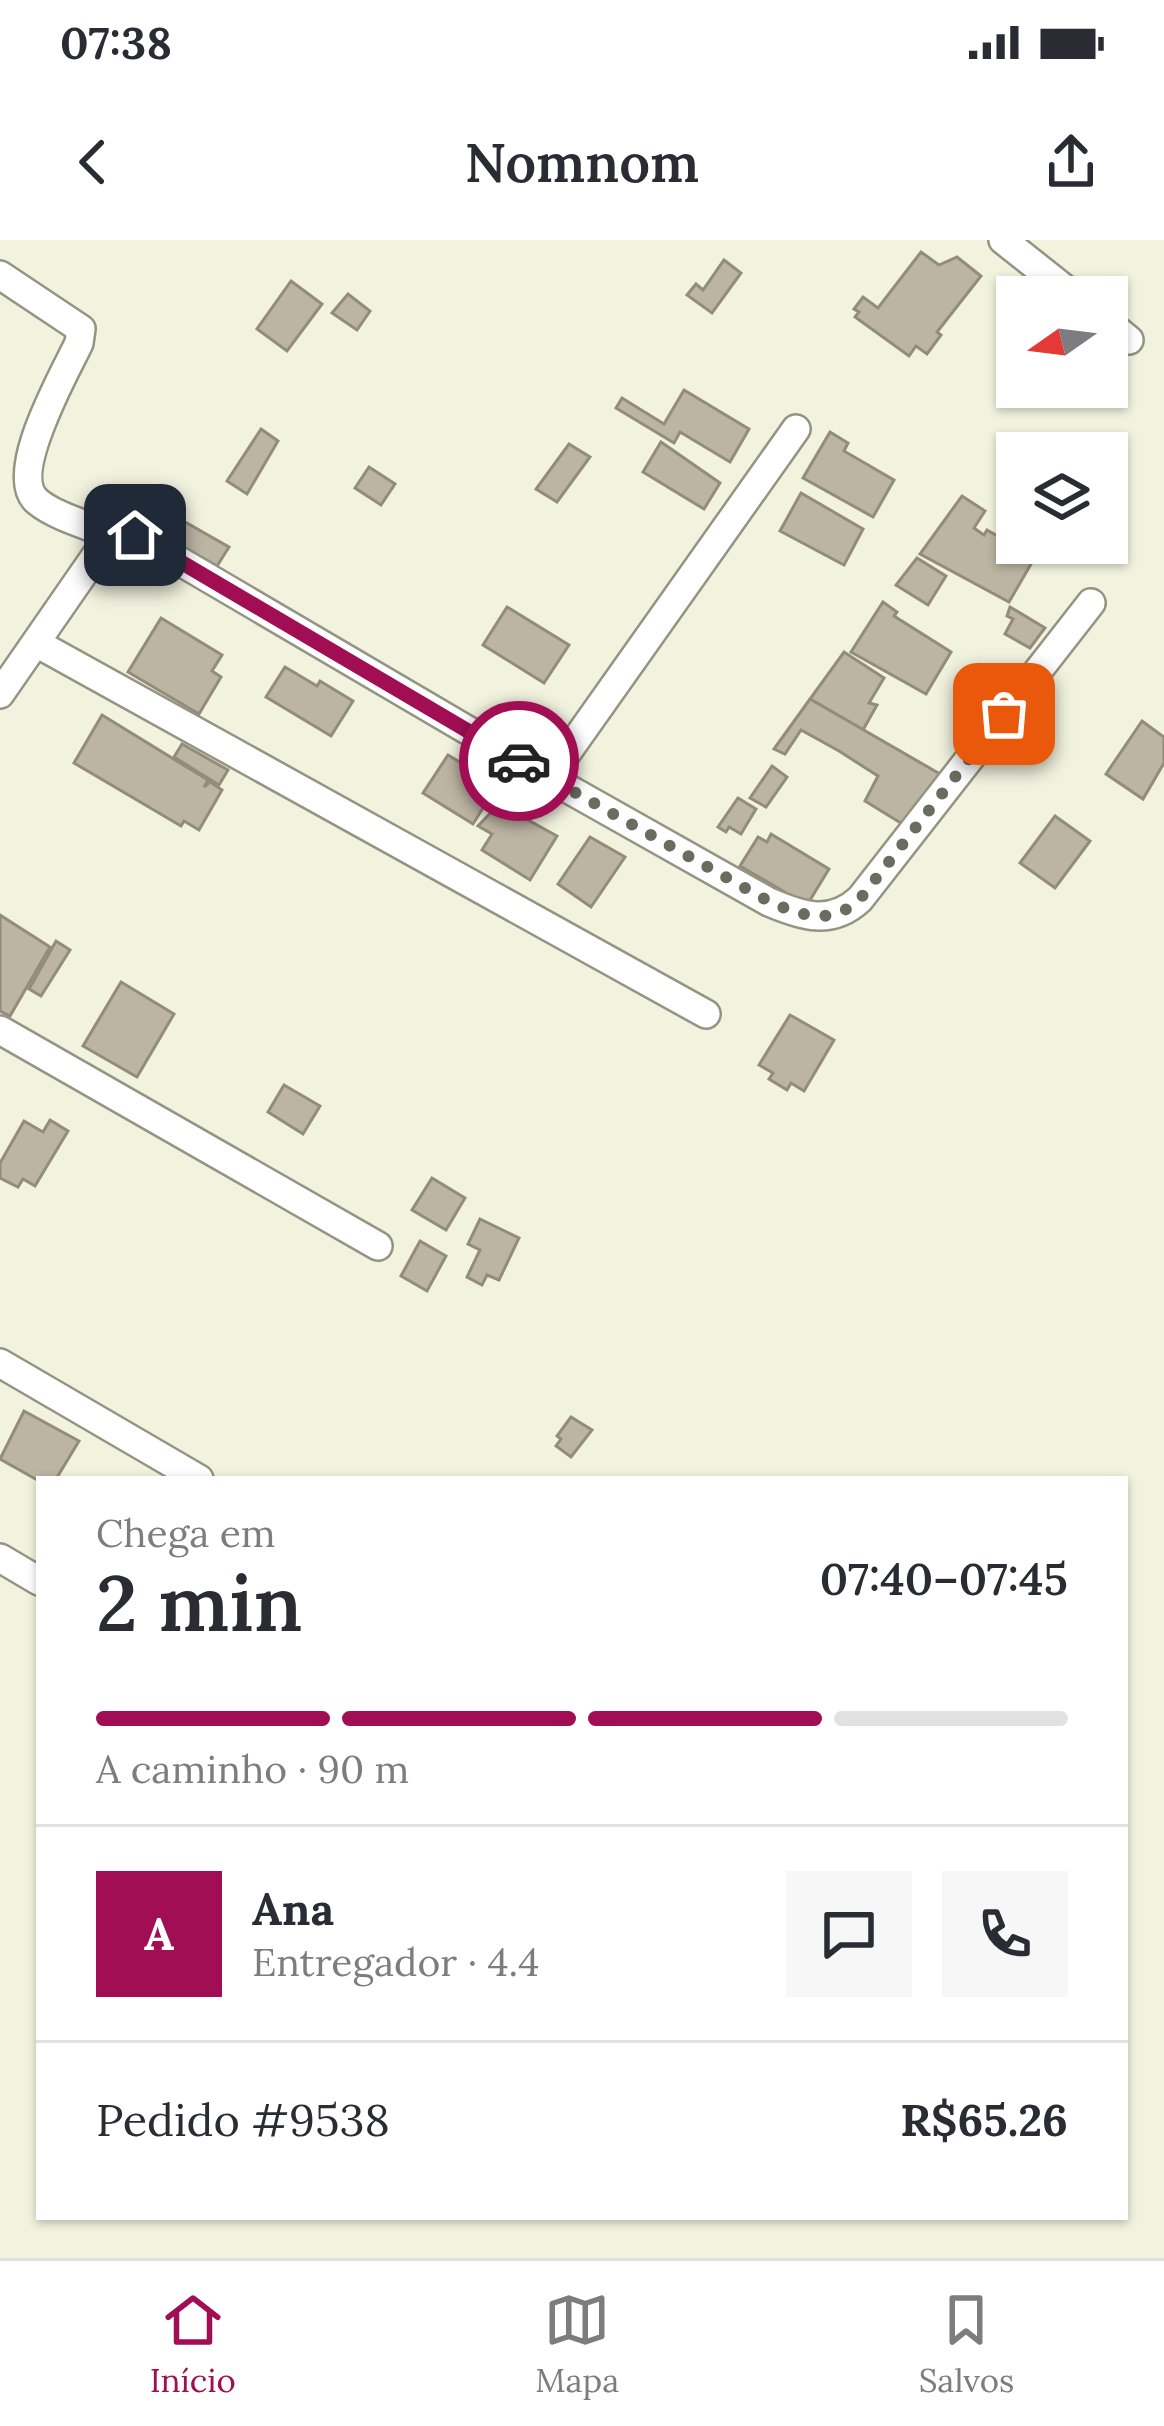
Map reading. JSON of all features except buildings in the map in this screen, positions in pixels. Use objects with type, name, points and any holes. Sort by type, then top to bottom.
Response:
[{"type":"street","points":[[1003,240],[1048,276]]},
{"type":"street","points":[[0,275],[81,329],[79,343],[33,440],[28,488],[35,501],[126,536],[549,778],[803,916],[834,915],[860,899],[1091,602]]},
{"type":"street","points":[[549,778],[796,428]]},
{"type":"street","points":[[0,694],[97,554],[126,536]]},
{"type":"street","points":[[38,644],[706,1014]]},
{"type":"street","points":[[0,1030],[378,1246]]},
{"type":"street","points":[[0,1363],[194,1476]]},
{"type":"street","points":[[0,1558],[36,1579]]},
{"type":"way so far","points":[[519,761],[770,902],[803,916],[834,915],[849,910],[860,899],[1004,714]]},
{"type":"route","points":[[135,535],[519,761]]}]
